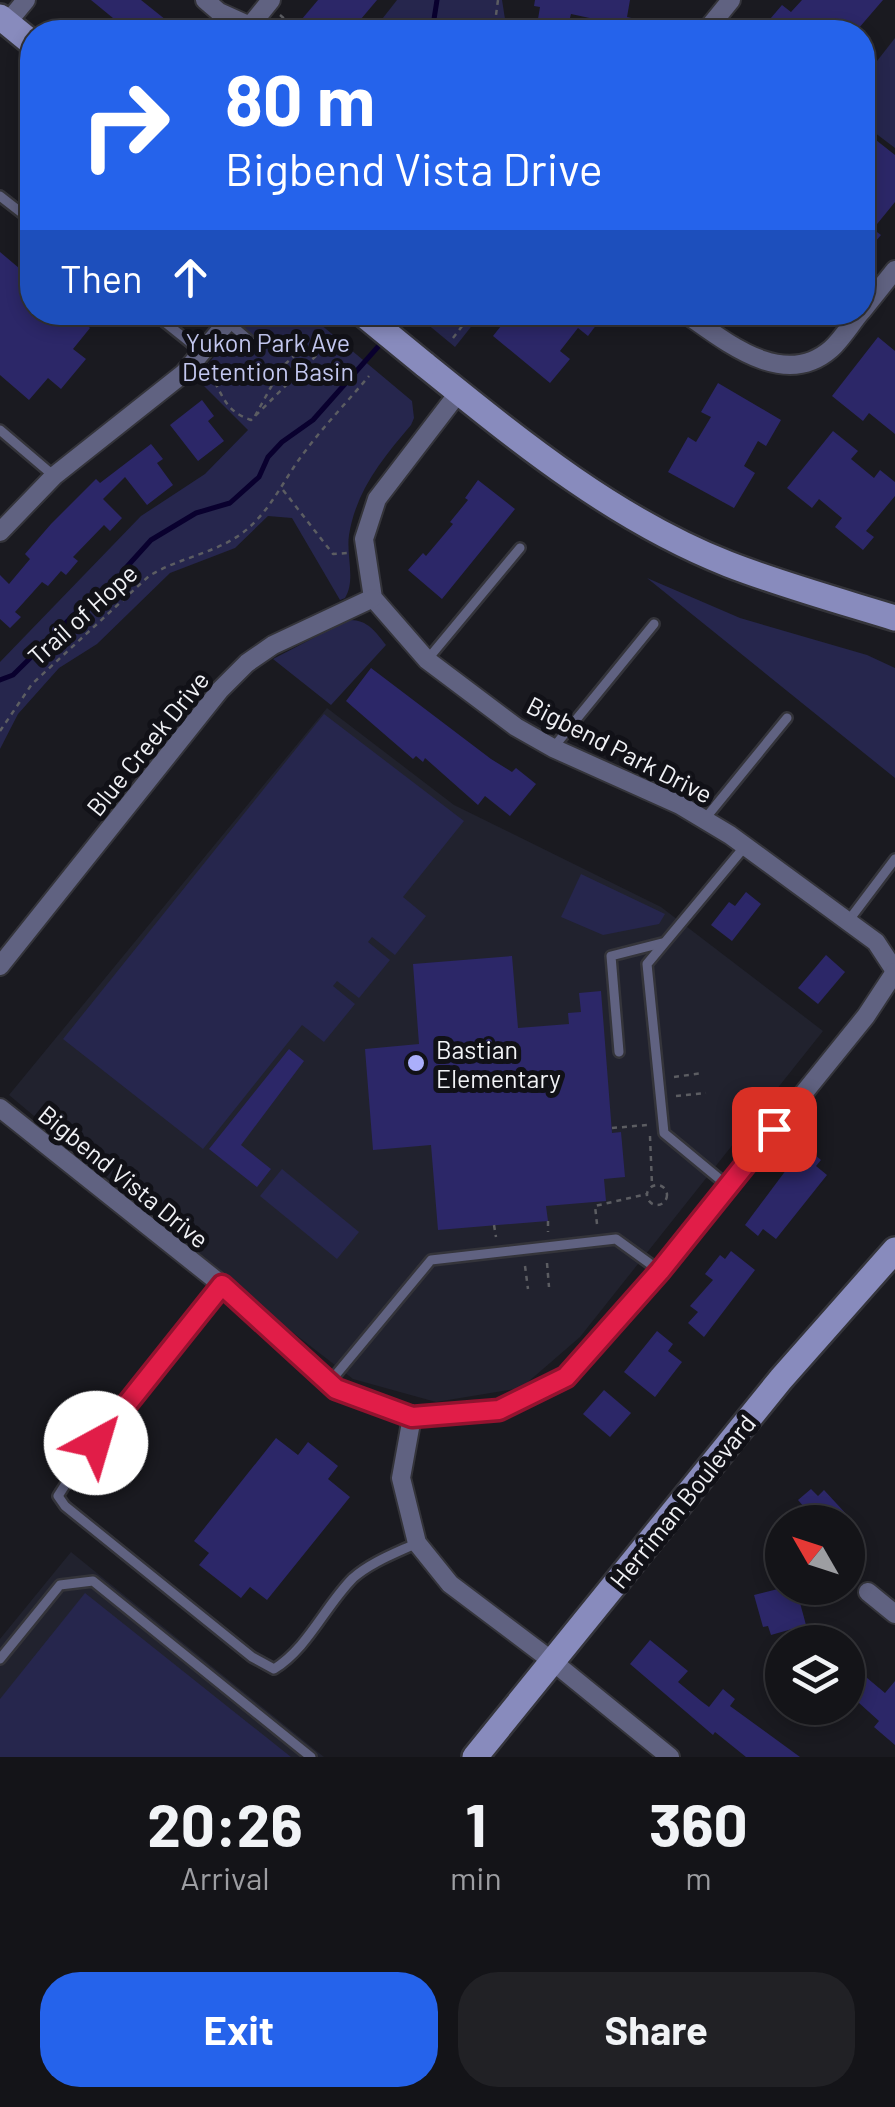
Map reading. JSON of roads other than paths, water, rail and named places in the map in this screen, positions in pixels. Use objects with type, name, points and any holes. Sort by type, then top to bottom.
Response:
[{"type":"main road","points":[[377,325],[582,486],[668,536],[728,564],[895,618]]},
{"type":"main road","name":"Herriman Boulevard","points":[[474,1757],[781,1379],[895,1250]]},
{"type":"street","points":[[2,24],[26,0]]},
{"type":"street","points":[[205,0],[237,20]]},
{"type":"street","points":[[715,20],[732,0]]},
{"type":"street","points":[[875,295],[895,270]]},
{"type":"street","points":[[0,532],[54,476],[162,390],[226,325]]},
{"type":"street","points":[[704,325],[762,361],[799,366],[830,350],[851,325]]},
{"type":"street","points":[[373,598],[364,538],[376,499],[459,392]]},
{"type":"street","name":"Bigbend Park Drive","points":[[373,598],[428,660],[516,728],[680,805],[746,845],[876,942],[895,972],[866,1016],[660,1271],[566,1377],[499,1410],[412,1417]]},
{"type":"street","name":"Blue Creek Drive","points":[[0,966],[220,690],[247,662],[373,598]]},
{"type":"street","name":"Bigbend Vista Drive","points":[[0,1108],[222,1285],[336,1389],[412,1417]]},
{"type":"street","points":[[412,1417],[401,1478],[417,1543],[450,1584],[670,1757]]},
{"type":"street","points":[[868,1592],[895,1614]]},
{"type":"lane","points":[[0,196],[20,212]]},
{"type":"lane","points":[[168,325],[202,352]]},
{"type":"lane","points":[[237,325],[250,341]]},
{"type":"lane","points":[[0,430],[54,476]]},
{"type":"lane","points":[[428,660],[520,548]]},
{"type":"lane","points":[[553,748],[654,624]]},
{"type":"lane","points":[[704,820],[787,718]]},
{"type":"lane","points":[[728,1186],[664,1133],[646,964],[746,845]]},
{"type":"lane","points":[[849,920],[895,859]]},
{"type":"lane","points":[[619,1052],[612,956],[665,942]]},
{"type":"lane","points":[[329,1383],[431,1260],[616,1239],[660,1271]]},
{"type":"lane","points":[[222,1285],[74,1470],[58,1496],[65,1506],[252,1657],[274,1669],[290,1659],[349,1582],[364,1569],[417,1543]]},
{"type":"lane","points":[[0,1659],[60,1585],[94,1581],[311,1757]]},
{"type":"waterway","points":[[434,20],[437,0]]},
{"type":"waterway","points":[[0,680],[13,675],[94,595],[114,592],[123,571],[151,540],[196,513],[230,503],[259,477],[268,457],[282,442],[313,420],[384,340]]},
{"type":"place","name":"Bastian Elementary","points":[[416,1063]]},
{"type":"park label","name":"Yukon Park Ave Detention Basin","points":[[268,356]]}]
